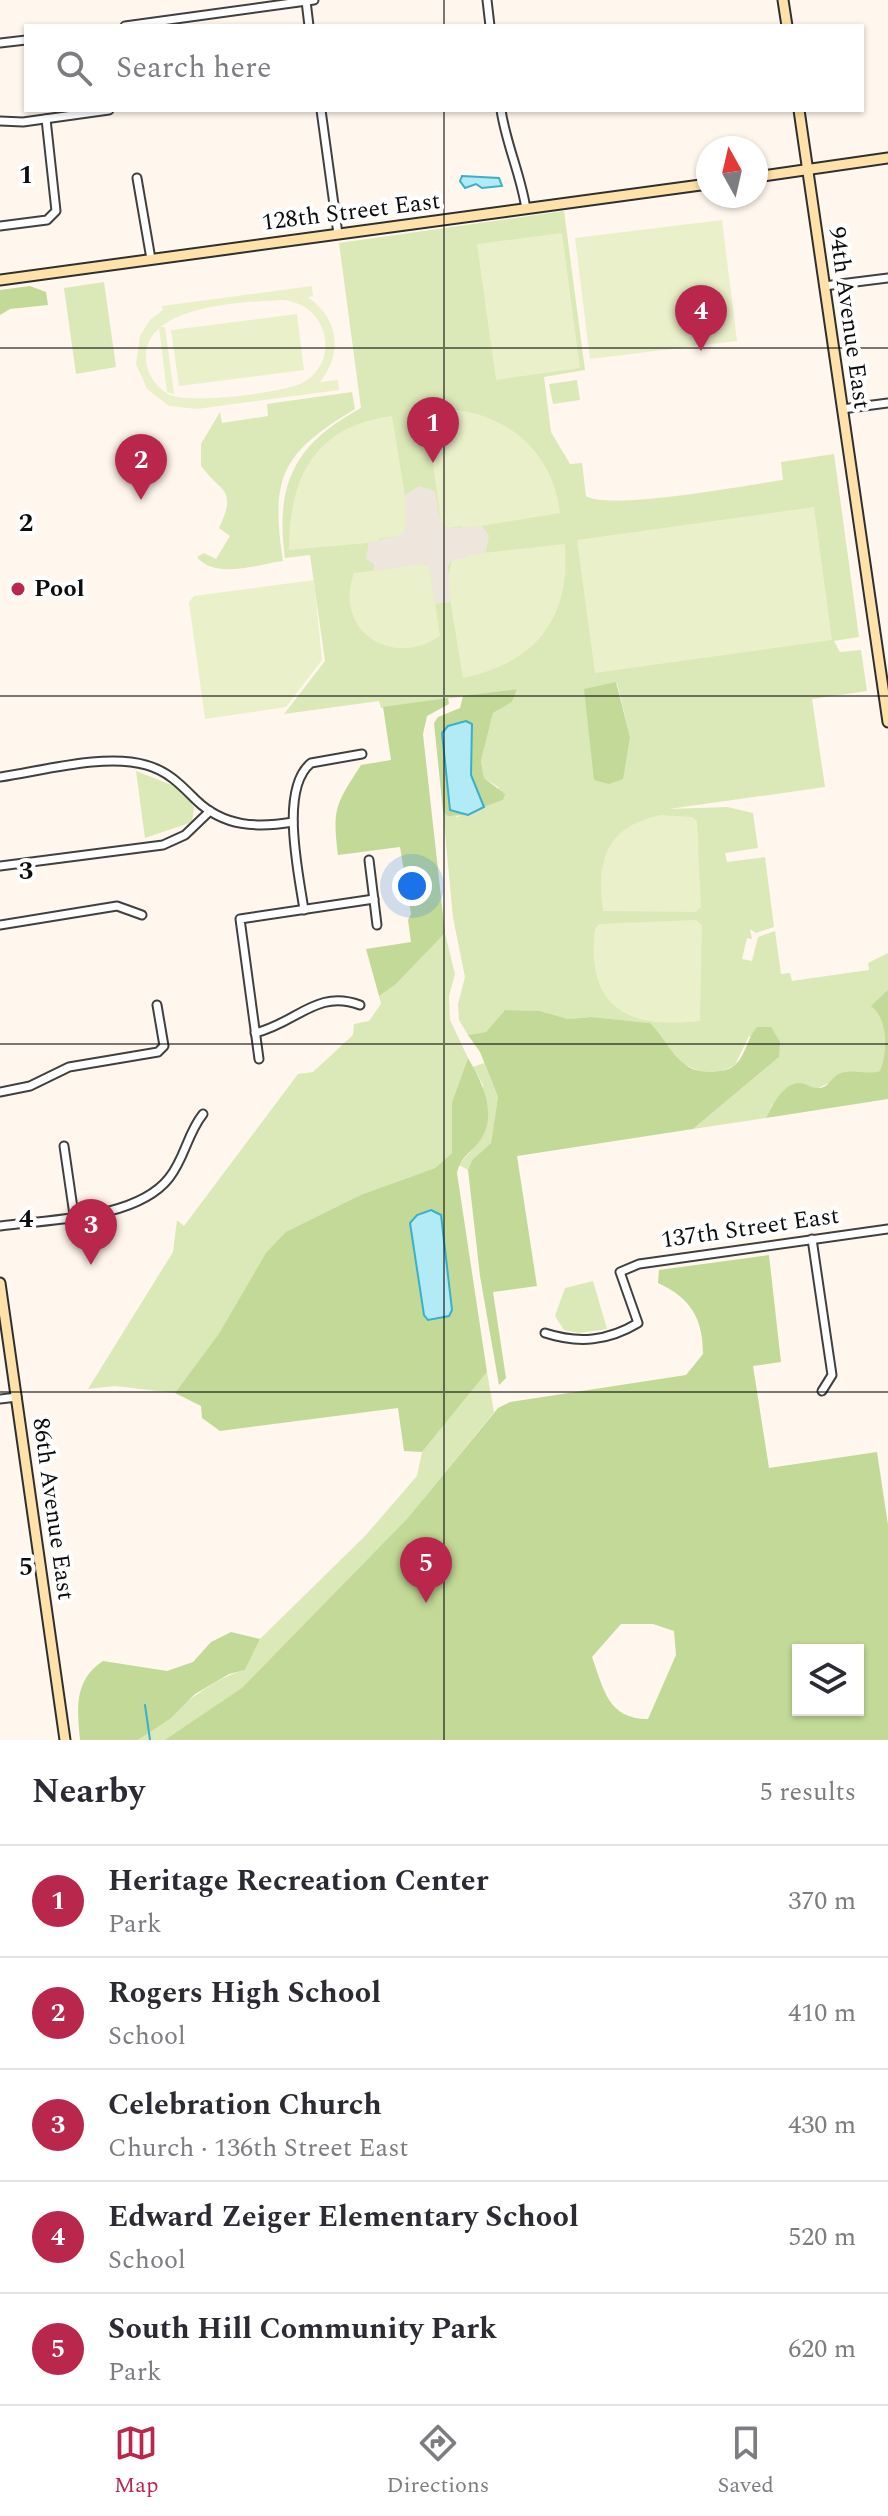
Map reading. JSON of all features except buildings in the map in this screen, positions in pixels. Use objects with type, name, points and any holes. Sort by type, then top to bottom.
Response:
[{"type":"street","points":[[139,24],[314,0]]},
{"type":"street","points":[[487,0],[490,24]]},
{"type":"street","points":[[783,0],[787,24]]},
{"type":"street","points":[[306,1],[309,24]]},
{"type":"street","points":[[0,43],[24,40]]},
{"type":"street","points":[[0,121],[95,112]]},
{"type":"street","points":[[321,112],[338,234]]},
{"type":"street","points":[[501,112],[504,131],[521,176],[526,209]]},
{"type":"street","name":"94th Avenue East","points":[[799,112],[888,722]]},
{"type":"street","points":[[0,226],[47,220],[56,211],[46,119]]},
{"type":"street","points":[[768,175],[888,158]]},
{"type":"street","points":[[137,178],[151,259]]},
{"type":"street","name":"128th Street East","points":[[0,280],[696,186]]},
{"type":"street","points":[[824,286],[888,278]]},
{"type":"street","points":[[842,409],[888,403]]},
{"type":"street","points":[[304,910],[293,822],[299,778],[305,768],[318,761],[362,754]]},
{"type":"street","points":[[0,777],[107,762],[134,762],[175,779],[210,811],[242,824],[264,826],[293,822]]},
{"type":"street","points":[[0,866],[163,845],[185,835],[210,811]]},
{"type":"street","points":[[369,860],[377,925]]},
{"type":"street","points":[[259,1059],[240,919],[374,899]]},
{"type":"street","points":[[0,925],[117,906],[142,915]]},
{"type":"street","points":[[255,1033],[281,1025],[333,999],[360,1005]]},
{"type":"street","points":[[0,1092],[30,1086],[69,1067],[154,1053],[164,1046],[157,1005]]},
{"type":"street","points":[[0,1226],[125,1207],[157,1190],[180,1162],[190,1130],[203,1114]]},
{"type":"street","points":[[64,1146],[74,1215]]},
{"type":"street","name":"137th Street East","points":[[545,1333],[572,1340],[597,1339],[638,1323],[620,1272],[639,1264],[888,1229]]},
{"type":"street","points":[[812,1239],[832,1375],[822,1391]]},
{"type":"street","name":"86th Avenue East","points":[[0,1283],[65,1740]]},
{"type":"street","points":[[0,1399],[17,1397]]},
{"type":"green space","points":[[564,211],[585,370],[544,377],[551,432],[570,464],[582,463],[586,496],[599,500],[649,499],[783,480],[781,462],[834,454],[859,637],[834,641],[840,652],[861,650],[867,691],[812,699],[825,787],[669,809],[727,807],[753,813],[758,848],[725,853],[727,862],[765,857],[774,927],[756,933],[750,929],[752,939],[747,938],[742,959],[752,961],[758,937],[775,931],[781,974],[790,973],[792,981],[869,970],[868,963],[888,953],[888,990],[879,1001],[886,1036],[880,1071],[869,1075],[852,1072],[816,1089],[800,1083],[772,1105],[766,1118],[693,1129],[779,1057],[749,1036],[735,1065],[720,1072],[701,1072],[679,1062],[650,1023],[591,1017],[568,1019],[540,1011],[505,1010],[486,1032],[468,1035],[459,1020],[458,1004],[465,977],[453,918],[443,811],[457,817],[503,800],[498,787],[484,778],[481,761],[493,713],[512,702],[517,689],[381,708],[379,701],[284,714],[325,661],[310,555],[285,558],[283,508],[287,488],[294,469],[319,436],[361,408],[339,243]],"holes":[[[617,683],[630,737],[626,748],[585,689]]]},
{"type":"green space","points":[[722,220],[737,341],[590,359],[575,238]]},
{"type":"green space","points":[[562,233],[580,368],[496,380],[477,244]]},
{"type":"green space","points":[[104,282],[116,367],[76,374],[64,288]]},
{"type":"green space","points":[[30,286],[46,292],[48,305],[10,309],[0,315],[0,290]]},
{"type":"green space","points":[[312,286],[313,296],[308,297],[326,315],[334,337],[332,360],[320,382],[338,380],[339,390],[197,409],[169,406],[147,389],[136,364],[140,336],[150,320],[163,310],[162,306]],"holes":[[[284,300],[312,313],[323,329],[325,339],[323,360],[309,379],[302,383],[256,394],[194,398],[168,394],[150,375],[146,360],[149,341],[160,327],[178,317],[245,302]]]},
{"type":"green space","points":[[297,314],[304,370],[179,386],[171,330]]},
{"type":"green space","points":[[159,327],[165,327],[174,394],[167,392]]},
{"type":"green space","points":[[577,380],[580,400],[553,404],[549,384]]},
{"type":"green space","points":[[352,392],[355,409],[311,439],[287,470],[278,508],[283,561],[226,569],[205,564],[197,557],[204,553],[216,559],[230,536],[219,528],[227,505],[225,492],[201,466],[201,444],[220,412],[222,423],[268,416],[267,404]]},
{"type":"green space","points":[[454,410],[494,420],[526,442],[549,474],[560,513],[463,529],[462,526],[448,528],[441,523],[426,411]]},
{"type":"green space","points":[[392,416],[408,514],[405,515],[407,528],[402,535],[378,539],[378,542],[289,550],[294,500],[311,460],[325,444],[343,431]]},
{"type":"green space","points":[[814,507],[832,640],[595,673],[577,540]]},
{"type":"green space","points":[[565,544],[562,594],[543,634],[510,661],[463,678],[447,581],[452,560],[466,555]]},
{"type":"green space","points":[[423,564],[430,568],[440,636],[422,645],[403,648],[386,646],[371,639],[359,627],[352,612],[350,594],[354,573]]},
{"type":"green space","points":[[314,580],[322,660],[286,707],[205,719],[189,602],[194,596]]},
{"type":"green space","points":[[616,682],[630,737],[623,779],[609,784],[594,780],[584,689]]},
{"type":"green space","points":[[517,689],[512,702],[493,713],[481,761],[484,778],[505,794],[503,800],[484,807],[471,775],[472,724],[466,721],[442,733],[450,809],[468,815],[448,816],[443,811],[434,723],[438,717],[460,708],[463,696]]},
{"type":"green space","points":[[448,698],[449,704],[427,716],[423,734],[445,933],[395,985],[379,996],[366,949],[411,942],[408,920],[411,914],[400,847],[338,855],[338,807],[361,765],[391,760],[383,707]]},
{"type":"green space","points":[[136,771],[177,787],[194,807],[192,822],[145,838]]},
{"type":"green space","points":[[660,815],[692,817],[697,821],[701,907],[696,912],[603,911],[601,876],[609,848],[627,828]]},
{"type":"green space","points":[[696,920],[702,925],[700,1021],[652,1021],[617,1008],[605,995],[597,978],[595,929],[599,924]]},
{"type":"green space","points":[[445,933],[455,974],[449,996],[450,1020],[468,1058],[452,1102],[452,1153],[435,1168],[363,1194],[331,1212],[220,1332],[175,1393],[115,1386],[88,1389],[173,1252],[177,1220],[184,1226],[298,1074],[313,1072],[353,1035],[354,1024],[369,1021],[381,1004],[379,996],[395,985]]},
{"type":"green space","points":[[888,990],[888,1099],[766,1118],[779,1096],[793,1084],[820,1088],[842,1073],[880,1071],[885,1035],[881,1019],[871,1006]]},
{"type":"green space","points":[[505,1010],[540,1011],[568,1019],[591,1017],[650,1023],[682,1062],[699,1071],[721,1071],[735,1065],[757,1027],[771,1027],[780,1042],[779,1057],[693,1129],[517,1156],[537,1286],[493,1292],[506,1378],[499,1385],[480,1276],[468,1170],[472,1160],[491,1143],[498,1097],[480,1052],[468,1035],[486,1032]]},
{"type":"green space","points":[[468,1058],[483,1088],[488,1121],[485,1132],[463,1159],[457,1173],[487,1372],[422,1452],[404,1451],[398,1408],[220,1431],[202,1418],[201,1406],[175,1393],[220,1332],[266,1253],[286,1232],[363,1194],[435,1168],[452,1153],[452,1102]]},
{"type":"green space","points":[[484,1063],[498,1097],[491,1143],[472,1160],[468,1170],[459,1165],[480,1140],[483,1085],[473,1067]]},
{"type":"green space","points":[[769,1255],[781,1362],[753,1366],[769,1468],[877,1452],[888,1525],[888,1740],[165,1740],[242,1688],[407,1519],[498,1408],[510,1402],[686,1375],[703,1354],[701,1330],[687,1303],[658,1283],[659,1270]],"holes":[[[621,1624],[653,1624],[674,1631],[676,1655],[648,1719],[635,1718],[624,1714],[610,1700],[592,1657]]]},
{"type":"green space","points":[[593,1281],[607,1329],[579,1333],[564,1330],[555,1316],[565,1288]]},
{"type":"green space","points":[[487,1372],[494,1412],[408,1518],[548,1740],[138,1740],[215,1682],[245,1670],[260,1639],[365,1536],[417,1476],[422,1452]]},
{"type":"green space","points":[[231,1632],[260,1639],[245,1670],[229,1674],[195,1694],[171,1718],[138,1740],[80,1740],[78,1706],[82,1686],[103,1661],[167,1671],[193,1662],[211,1642]]},
{"type":"shaded area","points":[[419,486],[435,491],[441,523],[448,528],[482,526],[489,535],[486,553],[452,560],[448,566],[451,602],[435,604],[430,569],[424,564],[374,571],[374,564],[366,559],[369,542],[401,535],[406,528],[405,495]]},
{"type":"water","points":[[462,176],[499,178],[502,186],[482,188],[476,184],[465,188],[460,181]]},
{"type":"water","points":[[466,721],[472,724],[471,775],[484,807],[468,815],[450,810],[442,733],[448,726]]},
{"type":"water","points":[[431,1210],[441,1215],[452,1310],[449,1316],[428,1320],[424,1315],[410,1223],[417,1215]]},
{"type":"waterway","points":[[145,1705],[150,1740]]},
{"type":"place","name":"Edward Zeiger Elementary School","points":[[701,351]]},
{"type":"place","name":"Heritage Recreation Center","points":[[433,463]]},
{"type":"place","name":"Rogers High School","points":[[141,500]]},
{"type":"place","name":"Pool","points":[[18,589]]},
{"type":"place","name":"Celebration Church","points":[[91,1265]]},
{"type":"place","name":"South Hill Community Park","points":[[426,1603]]}]
